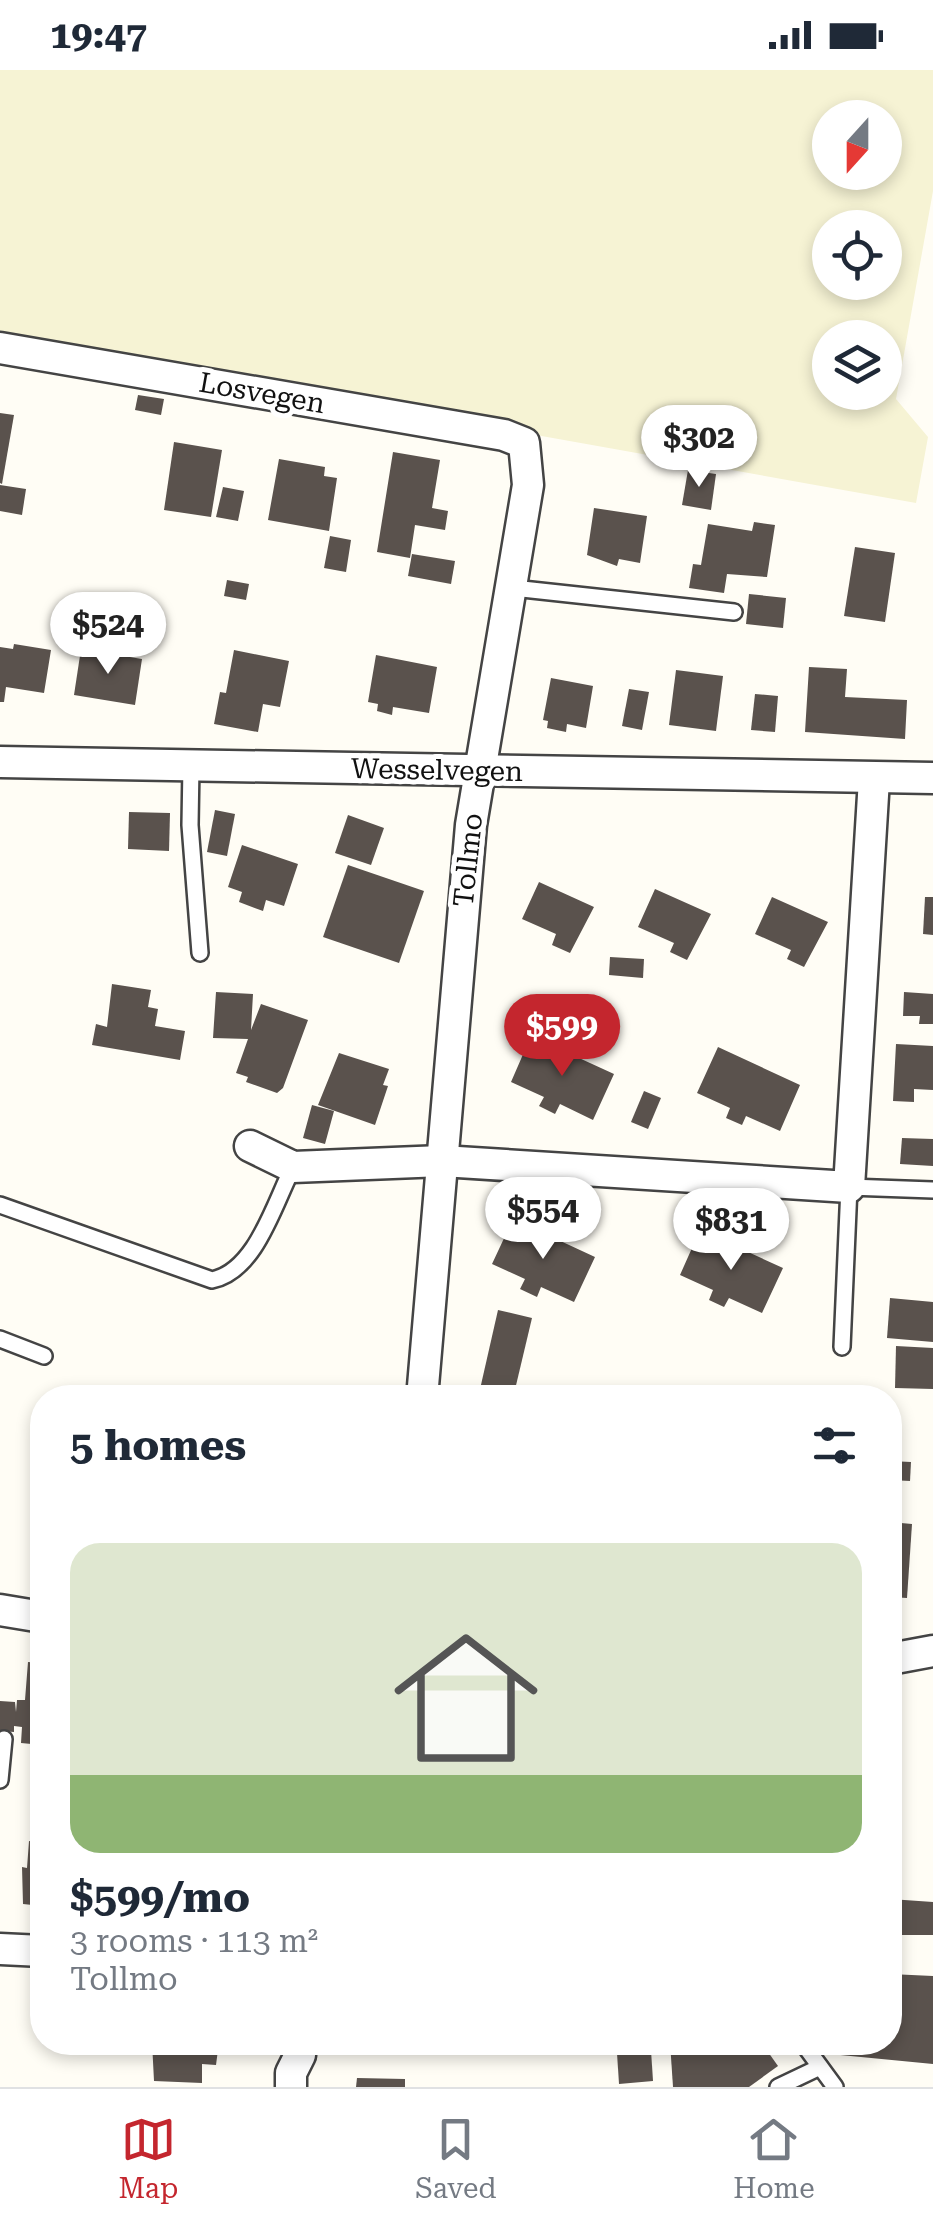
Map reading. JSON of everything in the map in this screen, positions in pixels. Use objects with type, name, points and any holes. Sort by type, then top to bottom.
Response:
[{"type":"street","name":"Losvegen","points":[[0,348],[485,432],[524,443]]},
{"type":"street","name":"Tollmo","points":[[423,1385],[479,770],[513,588],[530,467],[524,443]]},
{"type":"street","name":"Wesselvegen","points":[[0,762],[933,778]]},
{"type":"street","points":[[250,1146],[293,1167],[442,1161],[849,1187],[874,779]]},
{"type":"street","points":[[0,1610],[30,1616]]},
{"type":"street","points":[[902,1657],[933,1651]]},
{"type":"street","points":[[0,1949],[30,1950]]},
{"type":"street","points":[[290,2087],[291,2073],[300,2055]]},
{"type":"lane","points":[[513,588],[734,612]]},
{"type":"lane","points":[[191,765],[190,825],[200,953]]},
{"type":"lane","points":[[0,1205],[212,1280],[226,1277],[246,1259],[293,1167]]},
{"type":"lane","points":[[842,1348],[849,1187],[933,1190]]},
{"type":"lane","points":[[0,1339],[44,1356]]},
{"type":"lane","points":[[0,1780],[4,1740]]},
{"type":"lane","points":[[811,2055],[834,2087]]},
{"type":"lane","points":[[778,2087],[820,2067]]},
{"type":"shaded area","points":[[0,70],[933,70],[933,191],[902,365],[902,320],[812,320],[812,410],[902,410],[902,406],[928,437],[916,503],[0,339]]},
{"type":"building","points":[[138,395],[164,399],[161,415],[135,410]]},
{"type":"building","points":[[0,413],[14,415],[2,484],[0,483]]},
{"type":"building","points":[[174,442],[222,450],[211,517],[164,510]]},
{"type":"building","points":[[393,452],[440,460],[432,508],[448,511],[445,530],[415,525],[410,558],[377,552]]},
{"type":"building","points":[[279,459],[325,467],[324,476],[337,478],[329,531],[268,520]]},
{"type":"building","points":[[688,470],[716,474],[711,510],[682,505]]},
{"type":"building","points":[[0,485],[26,489],[22,515],[0,511]]},
{"type":"building","points":[[223,487],[244,491],[238,521],[216,517]]},
{"type":"building","points":[[594,508],[647,516],[640,563],[619,559],[617,566],[587,555]]},
{"type":"building","points":[[754,522],[775,525],[767,577],[727,574],[724,593],[689,588],[693,564],[701,565],[708,524],[752,531]]},
{"type":"building","points":[[330,536],[351,540],[346,572],[324,568]]},
{"type":"building","points":[[855,547],[895,553],[885,622],[844,616]]},
{"type":"building","points":[[412,554],[455,561],[451,584],[408,576]]},
{"type":"building","points":[[227,580],[249,584],[246,600],[224,596]]},
{"type":"building","points":[[85,593],[108,598],[103,622],[81,618]]},
{"type":"building","points":[[749,594],[786,598],[783,628],[746,624]]},
{"type":"building","points":[[14,644],[51,650],[44,693],[6,687],[4,702],[0,702],[0,647],[13,649]]},
{"type":"building","points":[[81,649],[142,659],[135,705],[74,695]]},
{"type":"building","points":[[234,650],[289,661],[280,707],[263,704],[258,732],[214,724],[220,692],[226,693]]},
{"type":"building","points":[[376,655],[437,667],[429,713],[393,707],[392,715],[377,711],[378,704],[368,702]]},
{"type":"building","points":[[809,667],[847,669],[845,697],[907,700],[905,739],[805,732]]},
{"type":"building","points":[[676,670],[723,676],[716,731],[669,725]]},
{"type":"building","points":[[551,678],[593,686],[586,728],[567,724],[566,732],[547,728],[548,721],[543,720]]},
{"type":"building","points":[[629,689],[649,692],[642,730],[622,726]]},
{"type":"building","points":[[755,694],[778,696],[775,732],[751,730]]},
{"type":"building","points":[[215,810],[235,814],[227,856],[207,852]]},
{"type":"building","points":[[129,812],[170,813],[169,851],[128,849]]},
{"type":"building","points":[[348,815],[384,828],[371,865],[335,853]]},
{"type":"building","points":[[242,845],[298,864],[284,906],[266,900],[263,911],[239,902],[242,892],[228,887]]},
{"type":"building","points":[[348,865],[424,891],[399,963],[323,937]]},
{"type":"building","points":[[539,882],[594,907],[570,953],[552,945],[556,934],[522,919]]},
{"type":"building","points":[[655,889],[711,914],[687,960],[670,952],[674,943],[638,927]]},
{"type":"building","points":[[772,897],[828,922],[804,967],[787,959],[791,950],[755,934]]},
{"type":"building","points":[[925,897],[933,897],[933,935],[923,934]]},
{"type":"building","points":[[610,957],[644,959],[643,978],[609,975]]},
{"type":"building","points":[[112,984],[151,990],[148,1007],[158,1009],[155,1026],[185,1031],[180,1060],[92,1045],[96,1024],[107,1027]]},
{"type":"building","points":[[216,992],[253,994],[251,1030],[261,1004],[308,1020],[283,1088],[277,1093],[246,1082],[248,1077],[236,1073],[248,1039],[213,1038]]},
{"type":"building","points":[[904,992],[933,994],[933,1024],[919,1024],[920,1016],[903,1016]]},
{"type":"building","points":[[531,1036],[614,1074],[593,1120],[560,1104],[555,1114],[539,1106],[544,1097],[511,1082]]},
{"type":"building","points":[[896,1044],[933,1046],[933,1090],[914,1089],[914,1102],[893,1101]]},
{"type":"building","points":[[718,1047],[800,1085],[780,1131],[746,1116],[742,1125],[726,1118],[730,1108],[697,1093]]},
{"type":"building","points":[[339,1053],[389,1069],[383,1085],[388,1086],[375,1125],[318,1105]]},
{"type":"building","points":[[644,1091],[661,1098],[648,1129],[631,1122]]},
{"type":"building","points":[[312,1105],[334,1111],[325,1144],[303,1138]]},
{"type":"building","points":[[902,1138],[933,1139],[933,1166],[900,1164]]},
{"type":"building","points":[[513,1219],[595,1257],[574,1302],[541,1287],[537,1297],[520,1289],[525,1279],[492,1264]]},
{"type":"building","points":[[700,1230],[783,1268],[762,1313],[729,1298],[724,1307],[709,1300],[713,1290],[680,1275]]},
{"type":"building","points":[[890,1298],[933,1302],[933,1342],[887,1338]]},
{"type":"building","points":[[498,1310],[532,1318],[516,1385],[481,1385]]},
{"type":"building","points":[[896,1346],[933,1348],[933,1389],[895,1385]]},
{"type":"building","points":[[902,1462],[911,1462],[910,1481],[902,1481]]},
{"type":"building","points":[[902,1523],[912,1524],[907,1598],[902,1598]]},
{"type":"building","points":[[30,1662],[30,1744],[21,1743],[22,1727],[14,1726],[14,1732],[0,1731],[0,1701],[15,1702],[16,1712],[17,1700],[25,1700]]},
{"type":"building","points":[[29,1841],[30,1905],[23,1904],[22,1867],[27,1868]]},
{"type":"building","points":[[902,1900],[933,1902],[933,1935],[902,1935]]},
{"type":"building","points":[[902,1975],[933,1976],[933,2064],[840,2055],[902,2055]]},
{"type":"building","points":[[153,2055],[217,2055],[216,2065],[202,2064],[202,2083],[154,2081]]},
{"type":"building","points":[[617,2055],[651,2055],[653,2081],[619,2084]]},
{"type":"building","points":[[671,2055],[770,2055],[778,2066],[749,2087],[673,2087]]},
{"type":"building","points":[[357,2078],[405,2079],[405,2087],[356,2087]]}]
